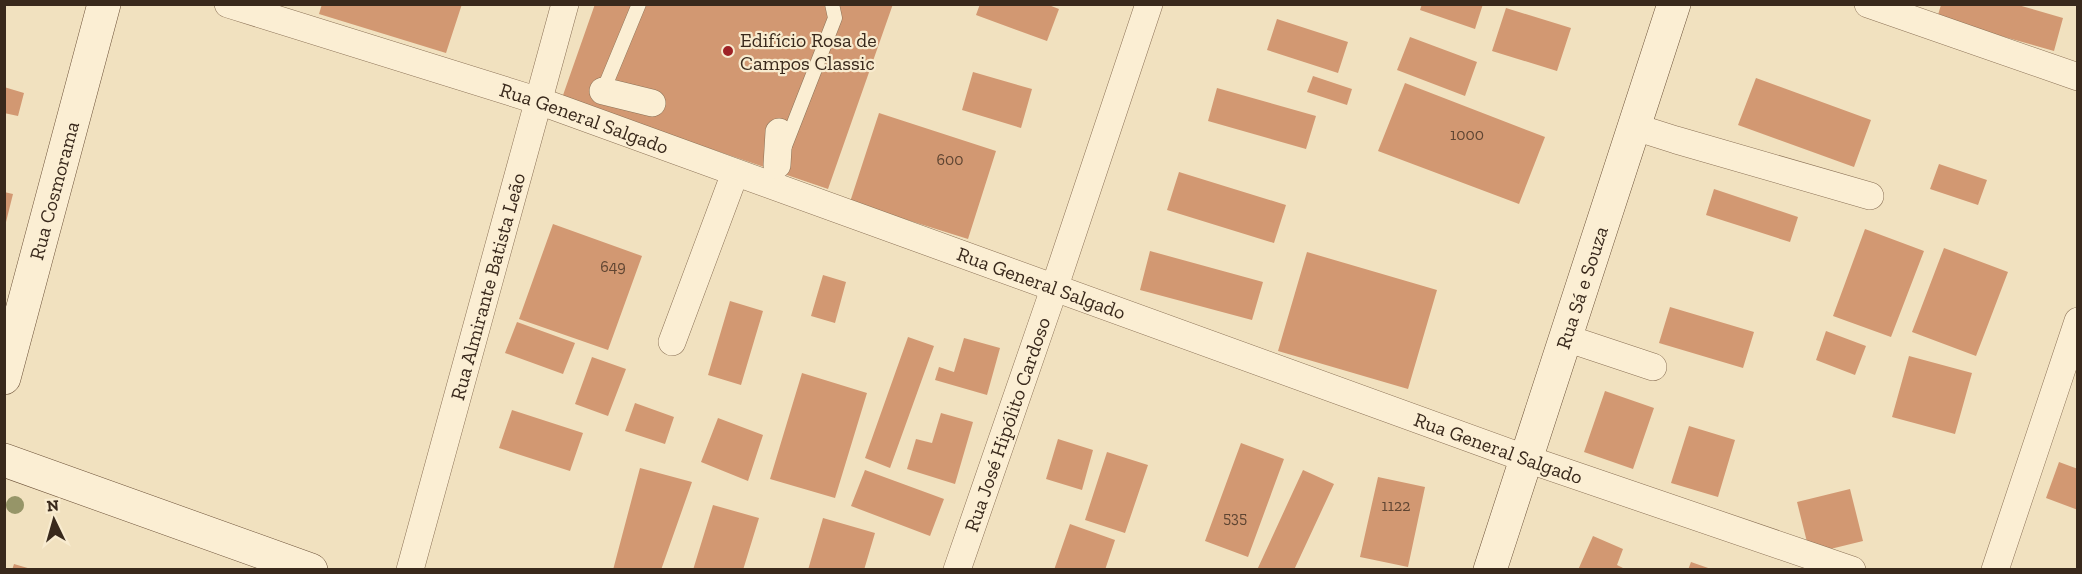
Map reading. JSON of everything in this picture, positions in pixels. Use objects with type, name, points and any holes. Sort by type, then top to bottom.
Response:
[{"type":"street","name":"Rua Cosmorama","points":[[4,378],[104,4]]},
{"type":"street","name":"Rua General Salgado","points":[[228,4],[539,101],[1527,459],[1852,570]]},
{"type":"street","name":"Rua Almirante Batista Leão","points":[[410,570],[565,4]]},
{"type":"street","name":"Rua José Hipólito Cardoso","points":[[957,570],[1149,4]]},
{"type":"street","name":"Rua Sá e Souza","points":[[1490,570],[1674,4]]},
{"type":"street","points":[[1868,4],[2078,77]]},
{"type":"street","points":[[603,91],[652,103]]},
{"type":"street","points":[[1635,127],[1870,196]]},
{"type":"street","points":[[777,165],[779,132]]},
{"type":"street","points":[[672,342],[735,173]]},
{"type":"street","points":[[1995,570],[2078,321]]},
{"type":"street","points":[[1566,338],[1653,367]]},
{"type":"street","points":[[4,460],[311,570]]},
{"type":"lane","points":[[603,91],[639,4]]},
{"type":"lane","points":[[777,165],[835,18],[832,4]]},
{"type":"building","points":[[322,4],[462,4],[446,53],[319,14]]},
{"type":"building","name":"Edifício Rosa de Campos Classic","points":[[595,4],[893,4],[828,189],[562,98]]},
{"type":"building","points":[[980,4],[1046,4],[1059,9],[1047,41],[976,15]]},
{"type":"building","points":[[1422,4],[1483,4],[1475,29],[1420,10]]},
{"type":"building","points":[[1941,5],[2018,5],[2063,18],[2054,51],[1937,18]]},
{"type":"building","points":[[1506,8],[1571,28],[1557,71],[1492,51]]},
{"type":"building","points":[[1277,19],[1348,42],[1338,73],[1267,50]]},
{"type":"building","points":[[1410,37],[1477,62],[1465,96],[1397,70]]},
{"type":"building","points":[[973,72],[1032,89],[1021,128],[962,110]]},
{"type":"building","points":[[1313,76],[1352,89],[1347,105],[1307,92]]},
{"type":"building","points":[[1756,78],[1871,120],[1854,167],[1738,125]]},
{"type":"building","points":[[1405,83],[1545,137],[1519,204],[1378,151]]},
{"type":"building","points":[[4,87],[24,93],[18,116],[4,113]]},
{"type":"building","points":[[1217,88],[1316,116],[1306,149],[1208,121]]},
{"type":"building","points":[[879,113],[996,151],[968,239],[850,202]]},
{"type":"building","points":[[1939,164],[1987,180],[1978,205],[1930,189]]},
{"type":"building","points":[[1179,172],[1286,205],[1274,243],[1167,210]]},
{"type":"building","points":[[1714,189],[1798,217],[1790,242],[1706,215]]},
{"type":"building","points":[[4,192],[13,194],[5,226],[4,226]]},
{"type":"building","points":[[553,224],[642,256],[608,350],[519,319]]},
{"type":"building","points":[[1865,229],[1924,251],[1891,337],[1833,316]]},
{"type":"building","points":[[1944,248],[2008,272],[1976,356],[1912,332]]},
{"type":"building","points":[[1150,251],[1263,282],[1252,320],[1140,290]]},
{"type":"building","points":[[1307,252],[1437,290],[1408,389],[1278,351]]},
{"type":"building","points":[[823,275],[846,282],[835,323],[811,316]]},
{"type":"building","points":[[730,301],[763,311],[741,385],[708,375]]},
{"type":"building","points":[[1670,307],[1754,332],[1743,368],[1659,343]]},
{"type":"building","points":[[517,322],[575,343],[563,374],[505,353]]},
{"type":"building","points":[[1826,331],[1866,346],[1855,375],[1816,360]]},
{"type":"building","points":[[908,337],[934,346],[890,468],[865,458]]},
{"type":"building","points":[[964,338],[1000,348],[987,395],[935,380],[939,367],[954,372]]},
{"type":"building","points":[[1909,356],[1972,373],[1955,434],[1892,417]]},
{"type":"building","points":[[592,357],[626,369],[608,416],[575,404]]},
{"type":"building","points":[[802,373],[867,393],[835,498],[770,479]]},
{"type":"building","points":[[1605,391],[1654,408],[1633,469],[1584,452]]},
{"type":"building","points":[[635,403],[674,417],[665,444],[625,431]]},
{"type":"building","points":[[512,410],[583,433],[570,471],[499,448]]},
{"type":"building","points":[[941,413],[973,422],[955,484],[907,469],[916,439],[932,443]]},
{"type":"building","points":[[718,418],[763,435],[748,481],[701,462]]},
{"type":"building","points":[[1689,426],[1735,440],[1718,497],[1671,483]]},
{"type":"building","points":[[1058,439],[1093,450],[1082,490],[1046,479]]},
{"type":"building","points":[[1241,443],[1284,459],[1248,557],[1205,541]]},
{"type":"building","points":[[1107,452],[1148,465],[1125,533],[1085,520]]},
{"type":"building","points":[[2059,462],[2078,469],[2078,510],[2046,498]]},
{"type":"building","points":[[640,468],[692,482],[661,570],[613,570]]},
{"type":"building","points":[[865,470],[944,499],[930,536],[851,506]]},
{"type":"building","points":[[1303,470],[1334,484],[1294,570],[1257,570]]},
{"type":"building","points":[[1378,477],[1425,487],[1408,567],[1360,557]]},
{"type":"building","points":[[1850,489],[1863,541],[1810,554],[1797,502]]},
{"type":"building","points":[[713,505],[759,518],[743,570],[693,570]]},
{"type":"building","points":[[823,518],[875,533],[864,570],[808,570]]},
{"type":"building","points":[[1070,524],[1115,540],[1105,570],[1054,570]]},
{"type":"building","points":[[1593,536],[1623,549],[1617,565],[1627,570],[1578,570]]},
{"type":"building","points":[[1691,562],[1711,569],[1711,570],[1688,570]]},
{"type":"building","points":[[14,564],[31,569],[31,570],[12,570]]},
{"type":"place","name":"Edifício Rosa de Campos Classic","points":[[728,51]]}]
